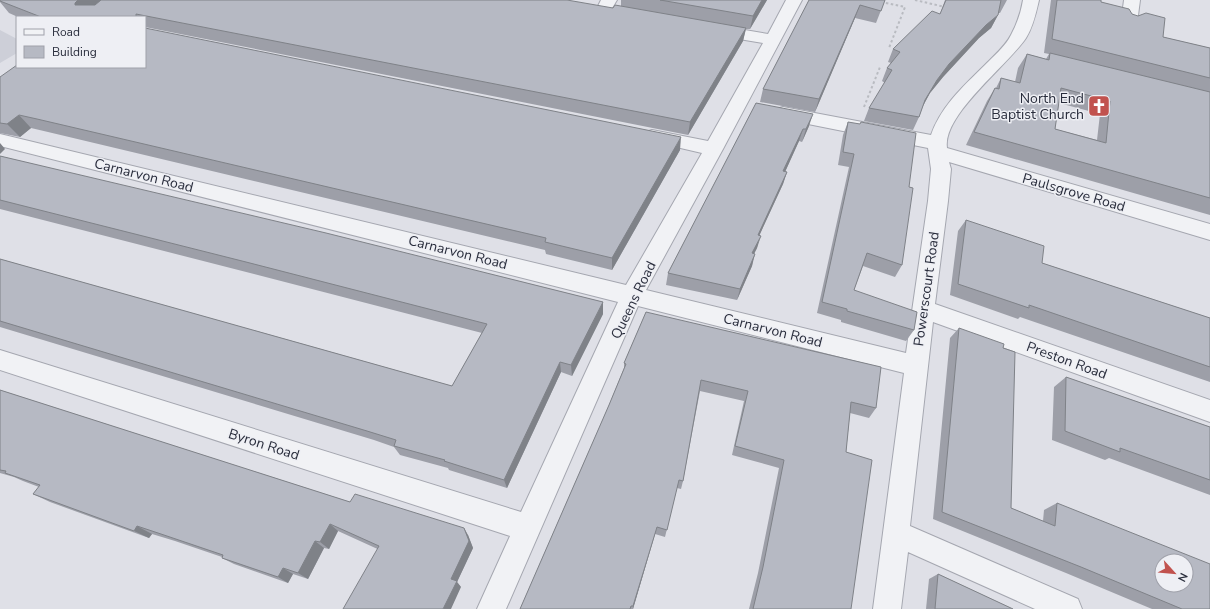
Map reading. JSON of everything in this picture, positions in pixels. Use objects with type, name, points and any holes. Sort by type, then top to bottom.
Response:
[{"type":"street","name":"Queens Road","points":[[491,609],[632,295],[714,149],[753,108],[772,40],[794,0]]},
{"type":"street","name":"Powerscourt Road","points":[[887,609],[923,309],[938,201],[941,169],[938,147],[946,120],[959,101],[1015,53],[1019,36],[1028,14],[1030,0]]},
{"type":"street","points":[[1129,23],[1132,0]]},
{"type":"street","points":[[589,7],[611,7]]},
{"type":"street","points":[[704,28],[772,40]]},
{"type":"street","name":"Paulsgrove Road","points":[[753,108],[856,127],[938,147],[1210,232]]},
{"type":"street","points":[[636,133],[714,149]]},
{"type":"street","name":"Carnarvon Road","points":[[0,140],[916,366]]},
{"type":"street","name":"Preston Road","points":[[923,309],[1210,411]]},
{"type":"street","name":"Byron Road","points":[[0,360],[528,528]]},
{"type":"street","points":[[897,534],[1068,609]]},
{"type":"path","points":[[874,0],[905,7],[889,48]]},
{"type":"path","points":[[915,0],[945,7]]},
{"type":"path","points":[[856,127],[880,67]]},
{"type":"shaded area","points":[[0,30],[16,38],[16,54],[0,63]]},
{"type":"building","points":[[78,0],[75,5],[95,5],[101,0],[567,0],[613,8],[615,5],[746,28],[690,122],[136,14],[136,16],[38,16],[0,1]]},
{"type":"building","points":[[660,0],[762,0],[753,16]]},
{"type":"building","points":[[809,0],[885,0],[881,11],[860,5],[819,99],[763,89]]},
{"type":"building","points":[[946,0],[1001,0],[998,15],[986,25],[949,64],[937,80],[925,100],[919,117],[869,108],[892,70],[887,68],[900,52],[893,49],[932,11],[940,14]]},
{"type":"building","points":[[1057,0],[1101,0],[1101,2],[1129,9],[1132,14],[1138,16],[1146,13],[1165,18],[1163,37],[1210,48],[1210,78],[1052,39]]},
{"type":"building","points":[[146,28],[681,137],[612,258],[545,242],[546,238],[19,115],[7,124],[0,123],[0,77],[16,66],[16,68],[146,68]]},
{"type":"building","points":[[1050,53],[1210,92],[1210,198],[974,132],[995,88],[999,89],[1001,78],[1020,83],[1027,54],[1049,60]],"holes":[[[1061,88],[1110,101],[1106,143],[1055,129]]]},
{"type":"building","points":[[756,103],[813,114],[806,129],[803,129],[783,171],[787,172],[758,235],[761,236],[752,253],[755,254],[740,289],[668,273]]},
{"type":"building","points":[[848,122],[860,124],[861,122],[916,133],[909,187],[913,188],[902,265],[867,253],[854,290],[917,312],[914,330],[847,311],[847,309],[822,302],[854,154],[843,152]]},
{"type":"building","points":[[0,156],[326,233],[603,302],[571,365],[560,362],[504,480],[444,461],[445,460],[394,446],[396,440],[0,321],[0,259],[452,386],[487,324],[0,200]]},
{"type":"building","points":[[966,220],[1044,246],[1042,263],[1210,318],[1210,367],[1029,305],[1029,308],[958,284]]},
{"type":"building","points":[[646,312],[881,367],[876,408],[851,402],[846,452],[872,460],[851,609],[753,609],[763,567],[784,460],[735,446],[748,391],[701,380],[683,481],[679,480],[667,530],[657,527],[633,606],[631,606],[630,609],[520,609],[609,405],[626,364],[624,363]]},
{"type":"building","points":[[959,328],[1004,344],[1003,348],[1015,352],[1011,508],[1055,526],[1057,503],[1182,553],[1154,553],[1154,593],[1194,593],[1194,558],[1210,564],[1210,609],[1182,609],[942,512]]},
{"type":"building","points":[[1066,377],[1210,427],[1210,480],[1120,448],[1120,452],[1065,431]]},
{"type":"building","points":[[0,390],[350,502],[355,494],[464,528],[469,541],[451,579],[457,581],[443,609],[343,609],[379,546],[330,524],[320,542],[315,541],[298,573],[283,568],[278,577],[222,558],[223,555],[137,526],[134,531],[33,494],[40,485],[0,470]]},
{"type":"building","points":[[938,574],[1013,609],[935,609]]},
{"type":"place","name":"North End Baptist Church","points":[[1099,106]]}]
